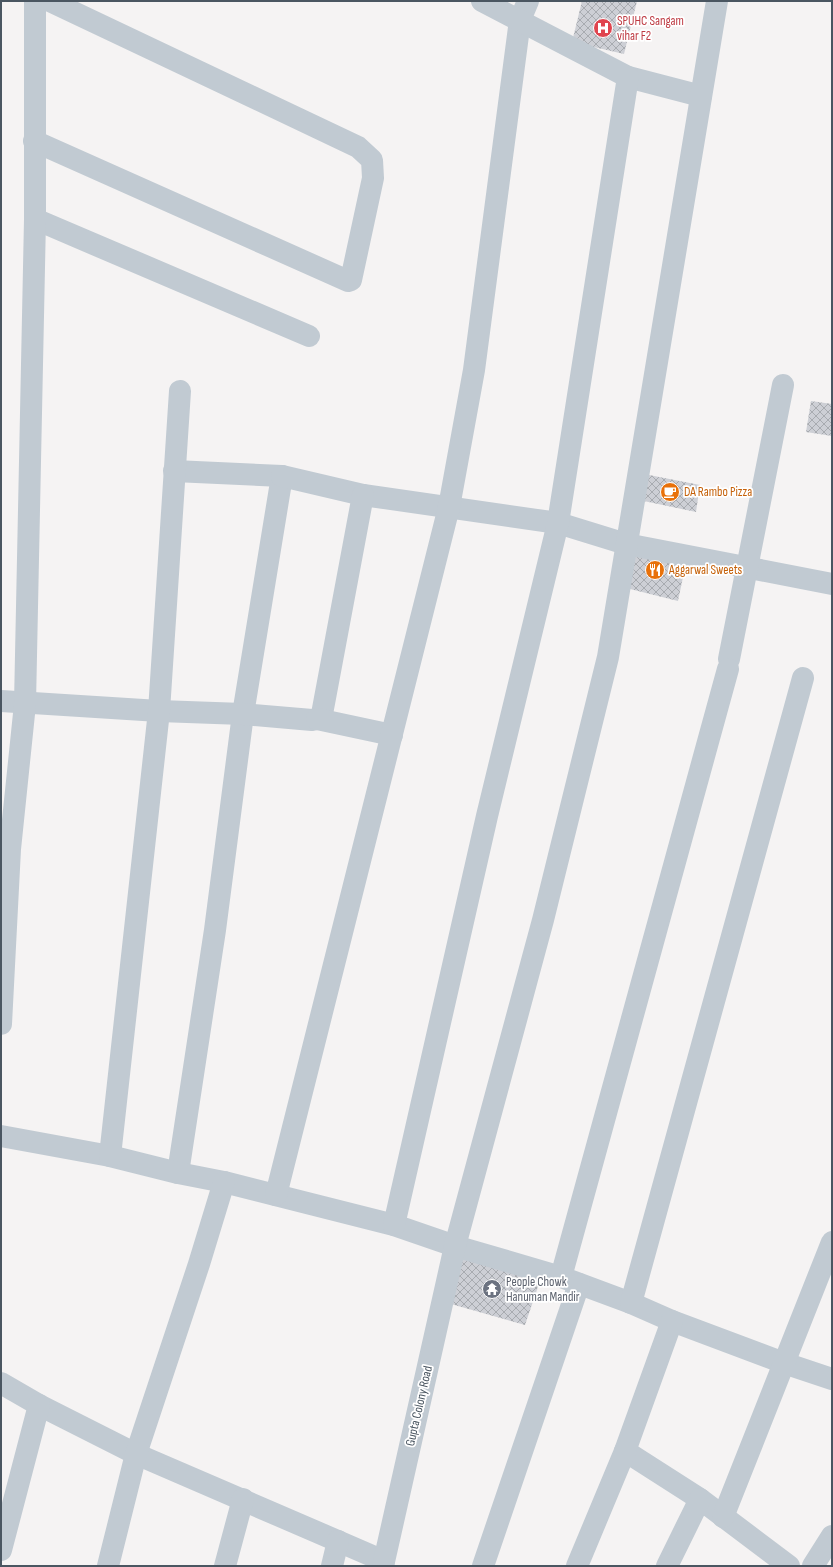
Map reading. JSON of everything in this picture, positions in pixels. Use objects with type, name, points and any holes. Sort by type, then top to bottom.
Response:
[{"type":"street","points":[[1,1024],[10,849],[25,704],[35,219],[35,1]]},
{"type":"street","points":[[34,142],[348,282],[351,280],[373,178],[372,160],[358,147],[50,1]]},
{"type":"street","points":[[482,1],[524,11],[628,77],[701,96]]},
{"type":"street","name":"Gupta Colony Road","points":[[383,1563],[455,1246],[543,920],[606,664],[717,1]]},
{"type":"street","points":[[276,1195],[449,507],[474,370],[524,11]]},
{"type":"street","points":[[394,1225],[487,816],[558,523],[628,77]]},
{"type":"street","points":[[35,219],[309,336]]},
{"type":"street","points":[[483,1566],[570,1281],[729,664],[783,385]]},
{"type":"street","points":[[110,1156],[159,711],[180,391]]},
{"type":"street","points":[[174,471],[282,476],[363,495],[558,523],[626,544],[832,584]]},
{"type":"street","points":[[178,1173],[215,930],[243,714],[282,476]]},
{"type":"street","points":[[317,719],[322,714],[363,495]]},
{"type":"street","points":[[630,1303],[803,678]]},
{"type":"street","points":[[1,701],[25,704],[243,714],[312,720],[317,719],[392,735]]},
{"type":"street","points":[[1,1136],[110,1156],[178,1173],[224,1182],[394,1225],[455,1246],[570,1281],[784,1363],[832,1379]]},
{"type":"street","points":[[108,1566],[136,1454],[199,1264],[224,1182]]},
{"type":"street","points":[[723,1516],[832,1242]]},
{"type":"street","points":[[577,1566],[625,1451],[672,1320]]},
{"type":"street","points":[[1,1383],[136,1454],[243,1499],[338,1541],[383,1563]]},
{"type":"street","points":[[1,1550],[39,1404]]},
{"type":"street","points":[[625,1451],[700,1499],[789,1566]]},
{"type":"street","points":[[225,1566],[243,1499]]},
{"type":"street","points":[[667,1566],[700,1499]]},
{"type":"street","points":[[813,1566],[832,1536]]},
{"type":"street","points":[[332,1566],[338,1541]]},
{"type":"building","points":[[582,1],[637,1],[624,54],[572,42]]},
{"type":"building","points":[[811,401],[832,404],[832,436],[806,432]]},
{"type":"building","name":"DA Rambo Pizza","points":[[644,474],[700,485],[696,512],[639,500]]},
{"type":"building","name":"Aggarwal Sweets","points":[[629,540],[688,553],[678,601],[622,587]]},
{"type":"building","name":"People Chowk Hanuman Mandir","points":[[456,1251],[542,1275],[525,1325],[444,1302]]},
{"type":"place","name":"SPUHC Sangam vihar F2","points":[[603,28]]},
{"type":"place","name":"DA Rambo Pizza","points":[[670,492]]},
{"type":"place","name":"Aggarwal Sweets","points":[[655,570]]},
{"type":"place","name":"People Chowk Hanuman Mandir","points":[[492,1289]]}]
